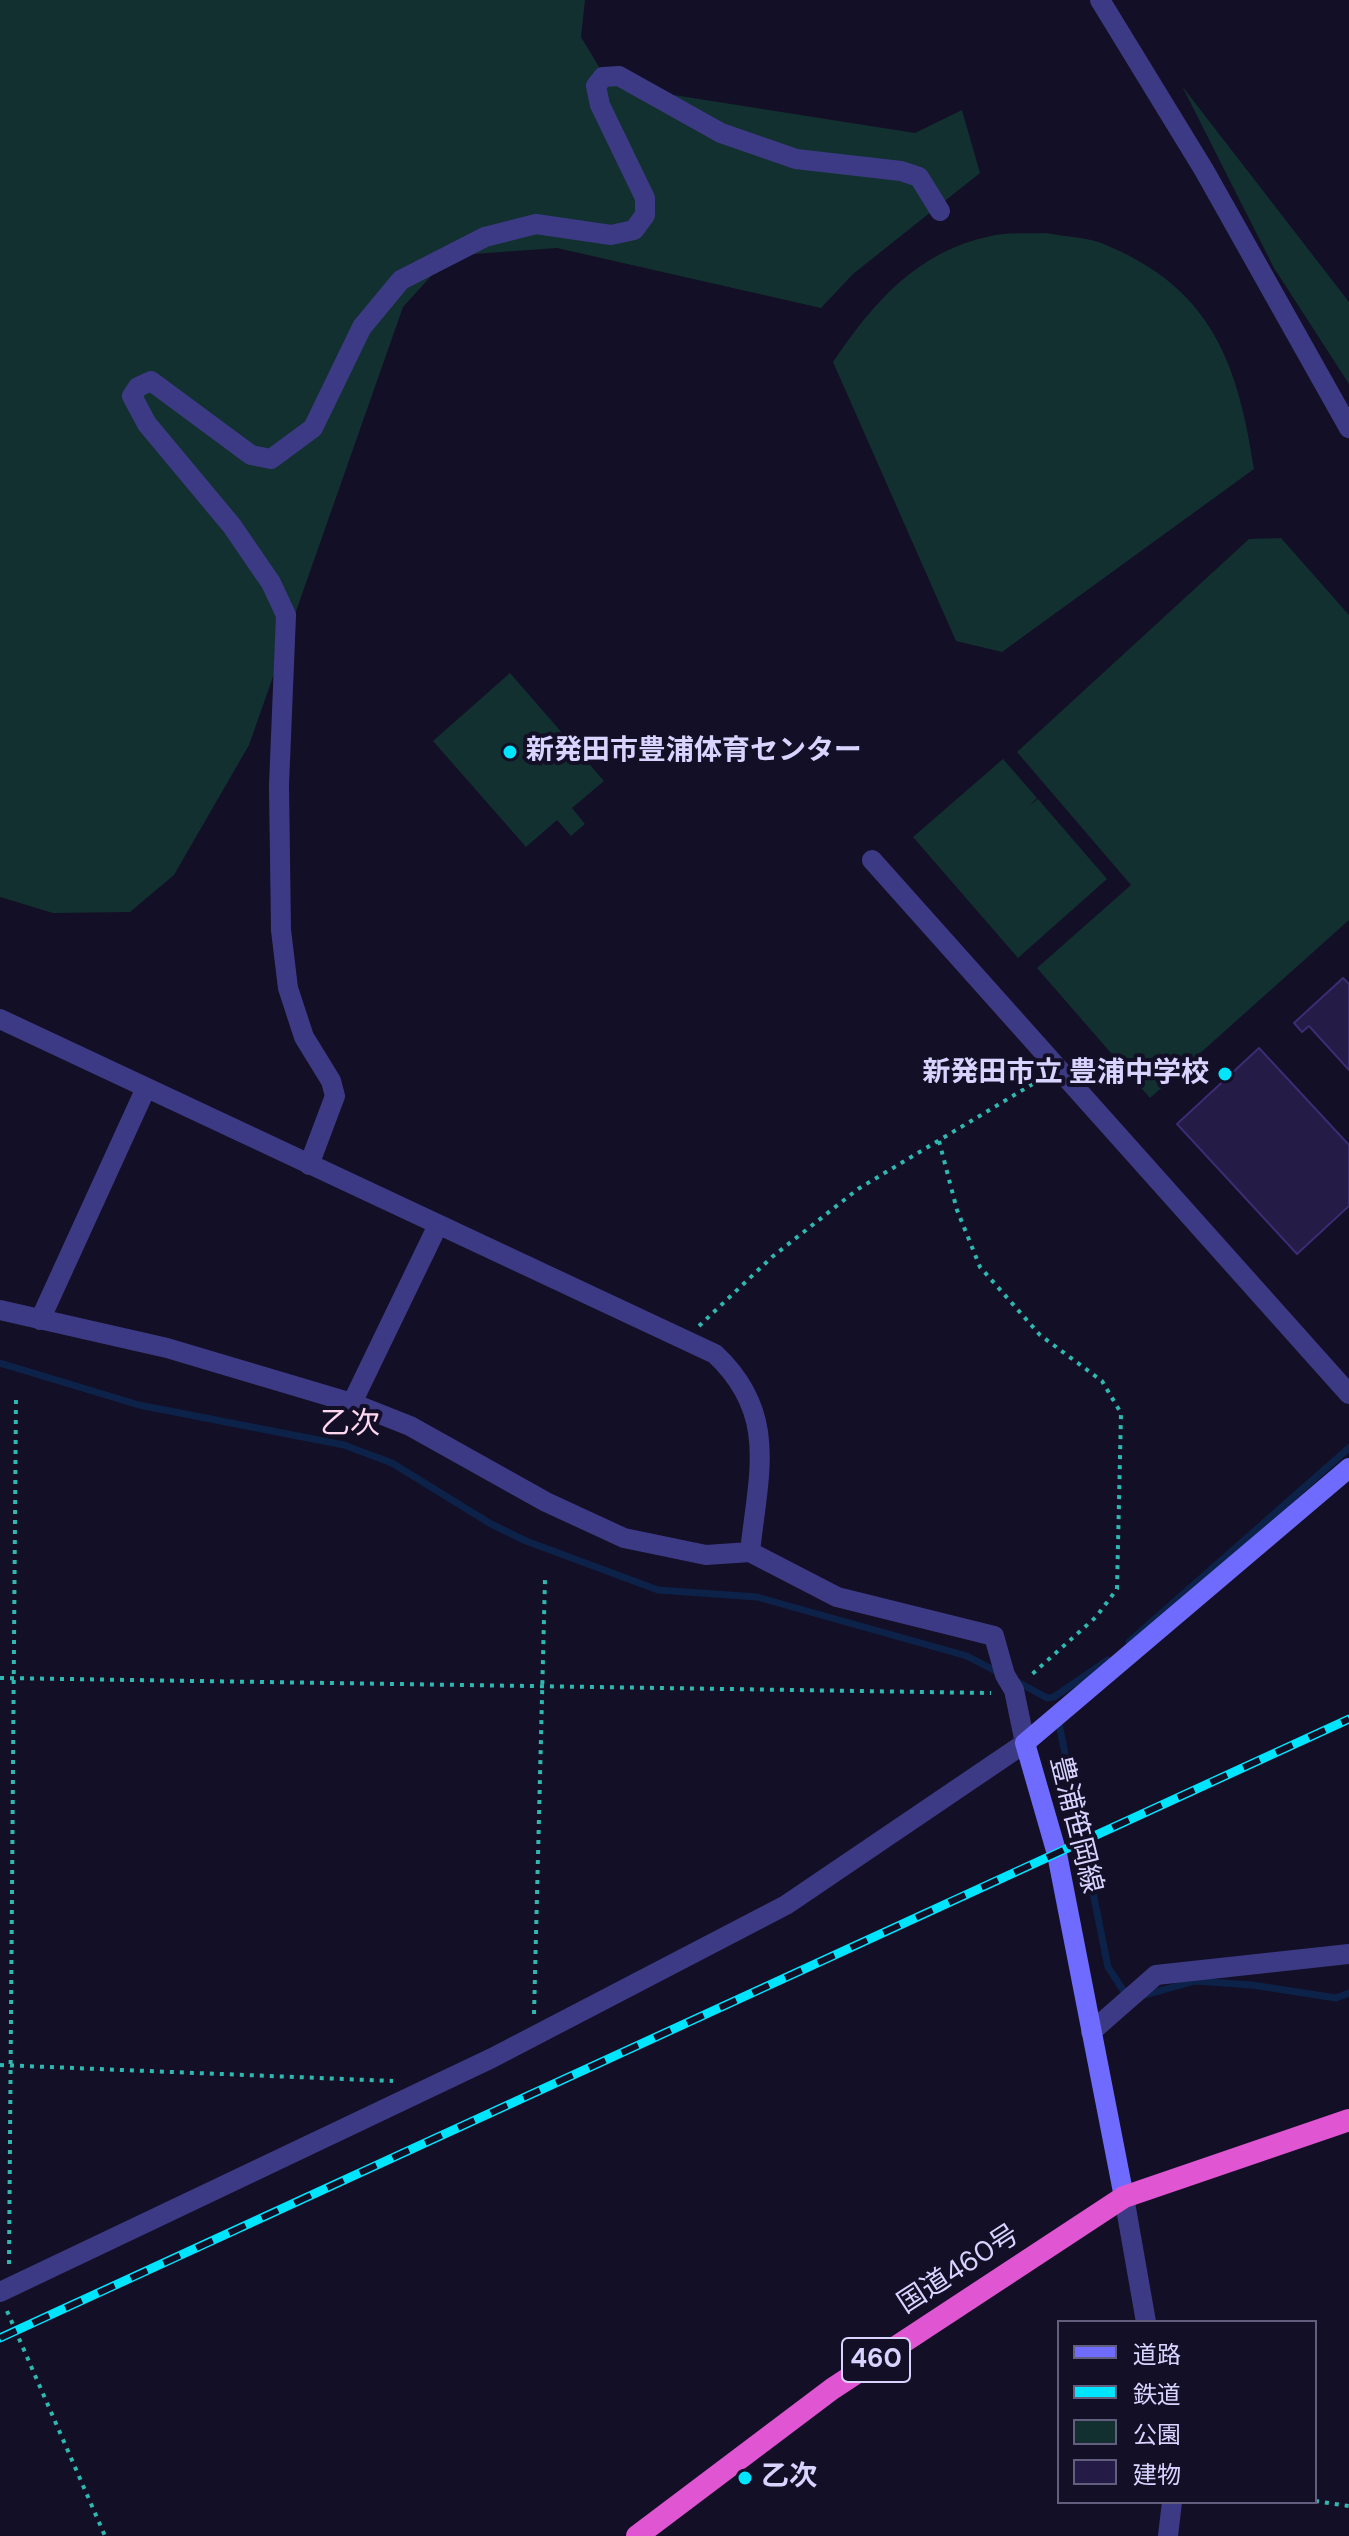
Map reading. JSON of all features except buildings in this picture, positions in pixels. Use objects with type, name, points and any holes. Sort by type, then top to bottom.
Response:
[{"type":"highway","name":"国道460号","points":[[637,2536],[832,2389],[1124,2197],[1349,2120]]},
{"type":"main road","name":"豊浦笹岡線","points":[[1124,2197],[1057,1854],[1025,1743],[1349,1468]]},
{"type":"street","points":[[1100,0],[1204,170],[1349,428]]},
{"type":"street","points":[[309,1165],[335,1096],[331,1081],[304,1037],[288,988],[281,930],[279,785],[286,615],[271,583],[232,526],[147,424],[132,396],[138,387],[151,381],[251,455],[271,459],[313,428],[362,327],[401,280],[485,237],[536,224],[611,235],[634,230],[645,215],[645,198],[600,105],[596,86],[603,77],[619,76],[721,133],[796,159],[901,171],[919,177],[940,211]]},
{"type":"street","points":[[872,860],[1349,1394]]},
{"type":"street","points":[[0,1019],[437,1227],[715,1354],[733,1371],[758,1422],[762,1443],[750,1552]]},
{"type":"street","points":[[40,1320],[146,1088]]},
{"type":"street","points":[[352,1403],[437,1227]]},
{"type":"street","points":[[0,1310],[167,1348],[352,1403],[410,1426],[546,1502],[624,1538],[706,1555],[750,1552],[837,1597],[994,1636],[1005,1675],[1014,1690],[1025,1743],[786,1905],[535,2036],[5,2296]]},
{"type":"street","points":[[1091,2032],[1156,1975],[1349,1954]]},
{"type":"street","points":[[1124,2197],[1146,2320]]},
{"type":"street","points":[[1168,2536],[1172,2504]]},
{"type":"path","points":[[685,1339],[772,1257],[858,1189],[1060,1068]]},
{"type":"path","points":[[0,1678],[981,1695],[1014,1690],[1096,1617],[1117,1589],[1121,1413],[1102,1381],[1040,1335],[980,1267],[957,1210],[939,1141]]},
{"type":"path","points":[[16,1396],[15,1678],[5,2296],[105,2536]]},
{"type":"path","points":[[535,2036],[545,1579]]},
{"type":"path","points":[[0,2065],[438,2083]]},
{"type":"path","points":[[1317,2501],[1349,2506]]},
{"type":"green space","points":[[0,0],[585,0],[581,37],[610,85],[915,133],[962,110],[980,173],[853,274],[821,308],[557,248],[459,255],[443,263],[403,307],[249,745],[174,875],[130,912],[53,913],[0,897]]},
{"type":"green space","points":[[1182,86],[1349,302],[1349,384],[1274,268]]},
{"type":"green space","points":[[1046,233],[1099,242],[1142,263],[1172,284],[1195,308],[1214,334],[1228,364],[1239,396],[1254,469],[1002,652],[956,641],[833,362],[881,300],[919,267],[965,243],[991,236]]},
{"type":"green space","points":[[1281,538],[1349,615],[1349,920],[1150,1098],[1037,968],[1131,885],[1017,752],[1249,539]]},
{"type":"green space","name":"新発田市豊浦体育センター","points":[[510,673],[604,781],[572,808],[585,824],[571,836],[557,820],[526,847],[433,741]]},
{"type":"green space","points":[[1003,759],[1037,798],[1028,807],[1038,799],[1107,879],[1018,958],[913,837]]},
{"type":"waterway","points":[[0,1363],[139,1405],[344,1445],[392,1463],[491,1524],[526,1541],[658,1590],[757,1597],[967,1656],[1001,1674]]},
{"type":"waterway","points":[[1129,1642],[1349,1448]]},
{"type":"waterway","points":[[1016,1681],[1047,1698],[1054,1697],[1108,1660]]},
{"type":"waterway","points":[[1058,1719],[1108,1967],[1127,1996]]},
{"type":"waterway","points":[[1145,1995],[1195,1981],[1252,1985],[1336,1998],[1349,1993]]},
{"type":"railway","points":[[0,2338],[1349,1719]]},
{"type":"place","name":"新発田市豊浦体育センター","points":[[510,752]]},
{"type":"place","name":"新発田市立 豊浦中学校","points":[[1225,1074]]},
{"type":"place","name":"乙次","points":[[745,2478]]},
{"type":"district","name":"乙次","points":[[350,1425]]}]
